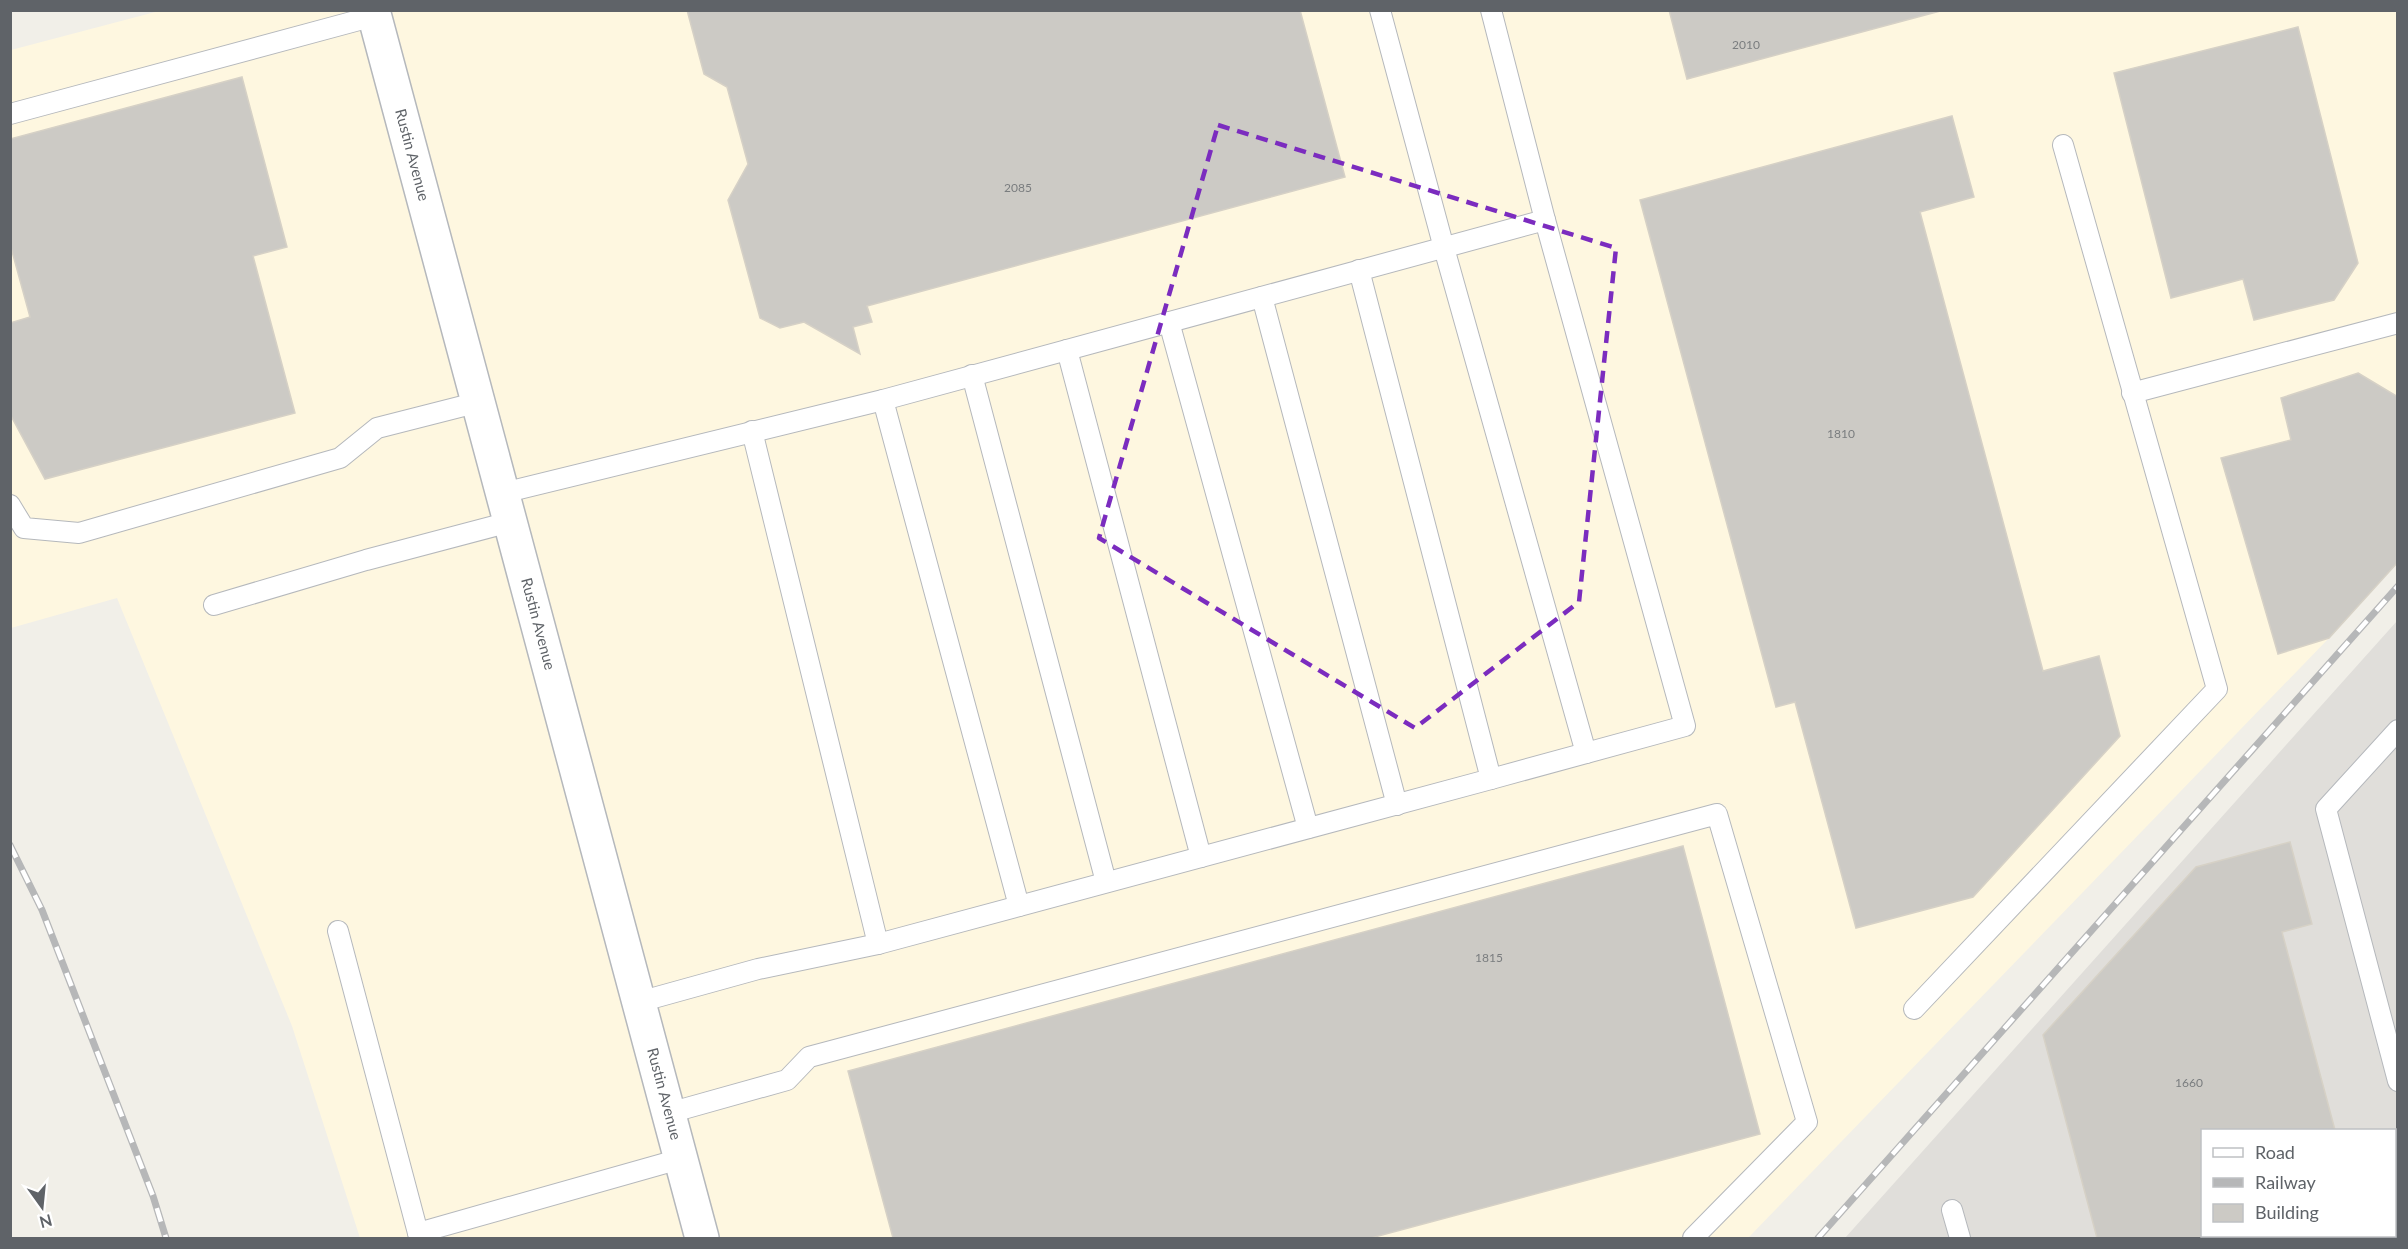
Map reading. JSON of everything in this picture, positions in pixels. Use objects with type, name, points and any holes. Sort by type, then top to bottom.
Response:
[{"type":"street","name":"Rustin Avenue","points":[[374,13],[702,1239]]},
{"type":"lane","points":[[1380,10],[1444,248],[1586,753]]},
{"type":"lane","points":[[639,1002],[758,969],[878,944],[1685,726],[1545,220],[1491,10]]},
{"type":"lane","points":[[10,114],[374,13]]},
{"type":"lane","points":[[1914,1009],[2217,689],[2063,145]]},
{"type":"lane","points":[[214,605],[366,560],[507,508],[752,431],[883,400],[1545,220]]},
{"type":"lane","points":[[1359,270],[1491,779]]},
{"type":"lane","points":[[1262,297],[1397,805]]},
{"type":"lane","points":[[1169,322],[1308,828]]},
{"type":"lane","points":[[2132,393],[2397,323]]},
{"type":"lane","points":[[1067,350],[1201,857]]},
{"type":"lane","points":[[972,375],[1106,882]]},
{"type":"lane","points":[[883,400],[1019,906]]},
{"type":"lane","points":[[10,505],[24,528],[79,533],[340,458],[377,428],[479,402]]},
{"type":"lane","points":[[752,431],[878,944]]},
{"type":"lane","points":[[2397,730],[2326,809],[2397,1082]]},
{"type":"lane","points":[[669,1113],[788,1080],[809,1057],[1717,814],[1808,1122],[1693,1239]]},
{"type":"lane","points":[[338,931],[419,1236],[681,1159]]},
{"type":"lane","points":[[1952,1210],[1960,1239]]},
{"type":"highlighted area","points":[[1218,125],[1616,248],[1579,602],[1415,728],[1099,538]]},
{"type":"shaded area","points":[[159,11],[2397,11],[2397,562],[2329,638],[1748,1238],[360,1238],[292,1026],[117,598],[11,628],[11,50]]},
{"type":"shaded area","points":[[2397,621],[2397,1238],[1845,1238]]},
{"type":"building","points":[[687,10],[1300,10],[1345,177],[867,306],[872,322],[853,327],[860,354],[804,322],[780,328],[760,318],[728,200],[748,164],[727,87],[704,74]]},
{"type":"building","points":[[1669,10],[1944,10],[1687,79]]},
{"type":"building","points":[[2298,27],[2358,263],[2334,300],[2254,320],[2243,279],[2171,298],[2114,73]]},
{"type":"building","points":[[242,77],[287,247],[253,256],[295,413],[45,479],[10,414],[10,323],[30,317],[10,244],[10,139]]},
{"type":"building","points":[[1952,116],[1974,197],[1920,212],[2043,671],[2099,656],[2120,736],[1973,897],[1856,928],[1795,702],[1776,707],[1640,200]]},
{"type":"building","points":[[2358,373],[2398,397],[2398,562],[2329,638],[2278,654],[2221,458],[2291,440],[2281,398]]},
{"type":"building","points":[[2290,842],[2312,924],[2282,932],[2335,1129],[2201,1129],[2201,1237],[2363,1238],[2097,1238],[2043,1035],[2196,867]]},
{"type":"building","points":[[1683,846],[1760,1134],[1371,1238],[893,1238],[848,1071]]},
{"type":"railway","points":[[1818,1238],[2398,586]]},
{"type":"railway","points":[[10,845],[42,910],[153,1196],[166,1238]]}]
